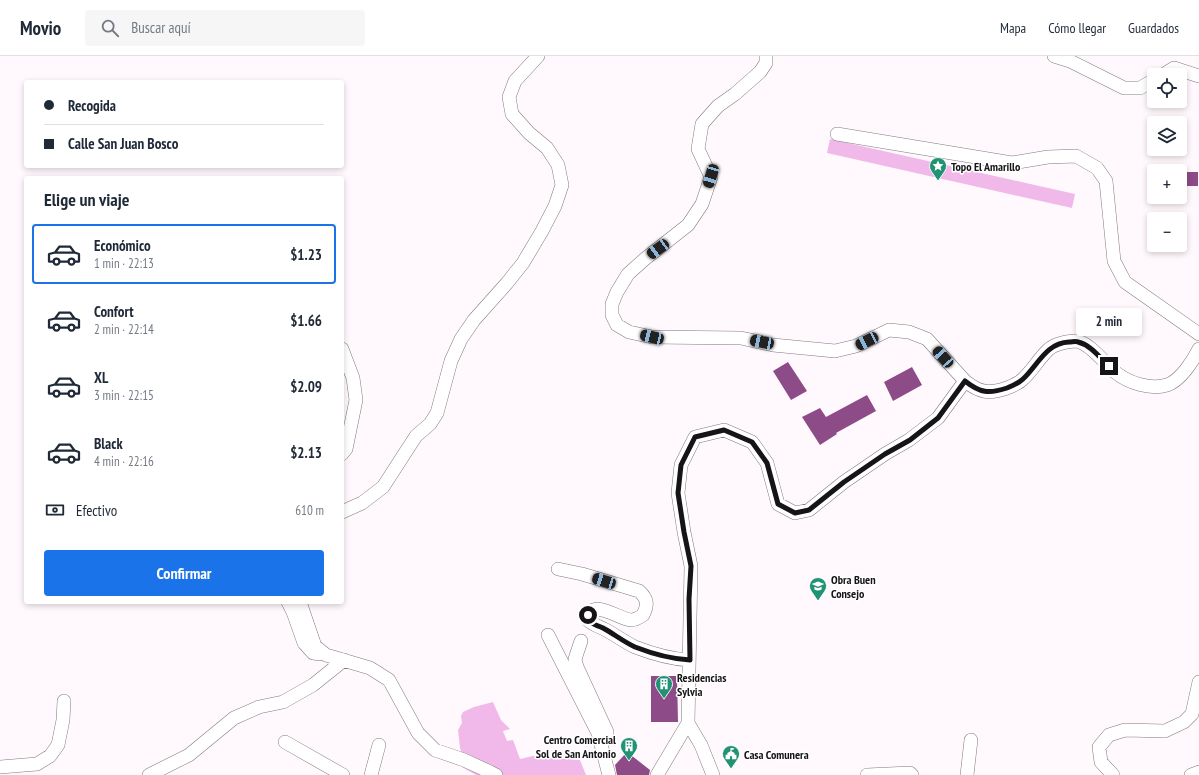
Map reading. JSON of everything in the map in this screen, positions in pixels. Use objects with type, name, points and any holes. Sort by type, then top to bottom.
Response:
[{"type":"street","points":[[344,511],[362,503],[383,487],[416,436],[430,424],[437,413],[451,361],[461,339],[474,320],[507,284],[523,262],[555,206],[562,184],[558,166],[547,148],[529,133],[512,114],[509,97],[515,81],[538,56]]},
{"type":"street","points":[[766,56],[766,63],[760,72],[735,94],[718,106],[702,124],[698,149],[711,176],[702,204],[688,225],[628,274],[617,292],[612,304],[612,315],[617,325],[629,332],[652,337],[741,338],[773,344],[835,351],[856,346],[889,330],[909,332],[927,339],[965,381],[973,387],[986,392],[996,392],[1022,380],[1050,348],[1064,342],[1078,341],[1092,349],[1117,374],[1129,382],[1151,387],[1167,385],[1178,378],[1193,360],[1199,349]]},
{"type":"street","points":[[1054,56],[1070,61],[1124,88],[1140,88],[1147,84]]},
{"type":"street","points":[[1187,72],[1199,76]]},
{"type":"street","points":[[837,134],[1012,163],[1048,157],[1076,156],[1096,168],[1106,182],[1114,261],[1125,282],[1199,334]]},
{"type":"street","points":[[344,354],[353,378],[356,400],[346,449],[344,452]]},
{"type":"street","points":[[657,775],[688,722],[690,660],[689,599],[691,566],[678,493],[681,465],[695,437],[724,430],[752,442],[767,463],[778,504],[795,513],[809,510],[844,482],[885,454],[910,440],[938,418],[965,381]]},
{"type":"street","points":[[558,569],[582,574],[639,591],[647,602],[647,608],[643,615],[631,620],[597,609],[591,611],[587,619],[590,623],[601,627],[635,647],[673,659],[690,660]]},
{"type":"street","points":[[289,604],[304,643],[313,653],[370,668],[389,680],[418,733],[435,750],[464,760],[496,775]]},
{"type":"street","points":[[301,604],[315,646],[326,656]]},
{"type":"street","points":[[548,635],[598,733],[609,775]]},
{"type":"street","points":[[581,641],[575,659],[577,667],[607,732],[606,739],[601,745]]},
{"type":"street","points":[[149,775],[189,755],[234,718],[259,707],[283,702],[313,685],[344,660]]},
{"type":"street","points":[[1113,775],[1101,762],[1099,747],[1109,735],[1125,730],[1165,731],[1184,722],[1192,714],[1199,682]]},
{"type":"street","points":[[0,767],[37,764],[50,756],[58,745],[63,720],[64,701]]},
{"type":"street","points":[[688,722],[701,745],[713,775]]},
{"type":"street","points":[[967,775],[971,740]]},
{"type":"street","points":[[284,742],[343,775]]},
{"type":"street","points":[[371,775],[379,746]]},
{"type":"street","points":[[1191,775],[1199,772]]},
{"type":"street","points":[[866,775],[910,773],[912,775]]},
{"type":"shaded area","points":[[830,139],[1075,194],[1072,208],[827,153]]},
{"type":"shaded area","points":[[493,702],[501,720],[510,729],[503,731],[507,741],[513,740],[520,759],[533,756],[580,760],[586,775],[476,775],[462,767],[464,760],[460,748],[458,730],[462,723],[461,716],[463,712],[474,707]]},
{"type":"building","points":[[1187,172],[1198,172],[1198,186],[1187,186]]},
{"type":"building","points":[[788,362],[807,391],[791,400],[773,371]]},
{"type":"building","points":[[912,367],[922,385],[893,401],[884,382]]},
{"type":"building","points":[[867,395],[876,411],[836,433],[837,434],[820,445],[802,417],[820,408],[826,417]]},
{"type":"building","name":"Residencias Sylvia","points":[[651,676],[677,676],[678,722],[651,722]]},
{"type":"building","name":"Centro Comercial Sol de San Antonio","points":[[627,752],[650,770],[649,775],[617,775],[615,765]]},
{"type":"place","name":"Topo El Amarillo","points":[[938,181]]},
{"type":"place","name":"Obra Buen Consejo","points":[[818,601]]},
{"type":"place","name":"Residencias Sylvia","points":[[664,699]]},
{"type":"place","name":"Centro Comercial Sol de San Antonio","points":[[629,761]]},
{"type":"place","name":"Casa Comunera","points":[[731,769]]},
{"type":"route","points":[[588,615],[587,619],[590,623],[601,627],[635,647],[673,659],[690,660],[689,599],[691,566],[678,493],[681,465],[695,437],[724,430],[752,442],[767,463],[778,504],[795,513],[809,510],[844,482],[885,454],[910,440],[938,418],[965,381],[973,387],[986,392],[996,392],[1022,380],[1050,348],[1064,342],[1078,341],[1092,349],[1109,366]]}]
